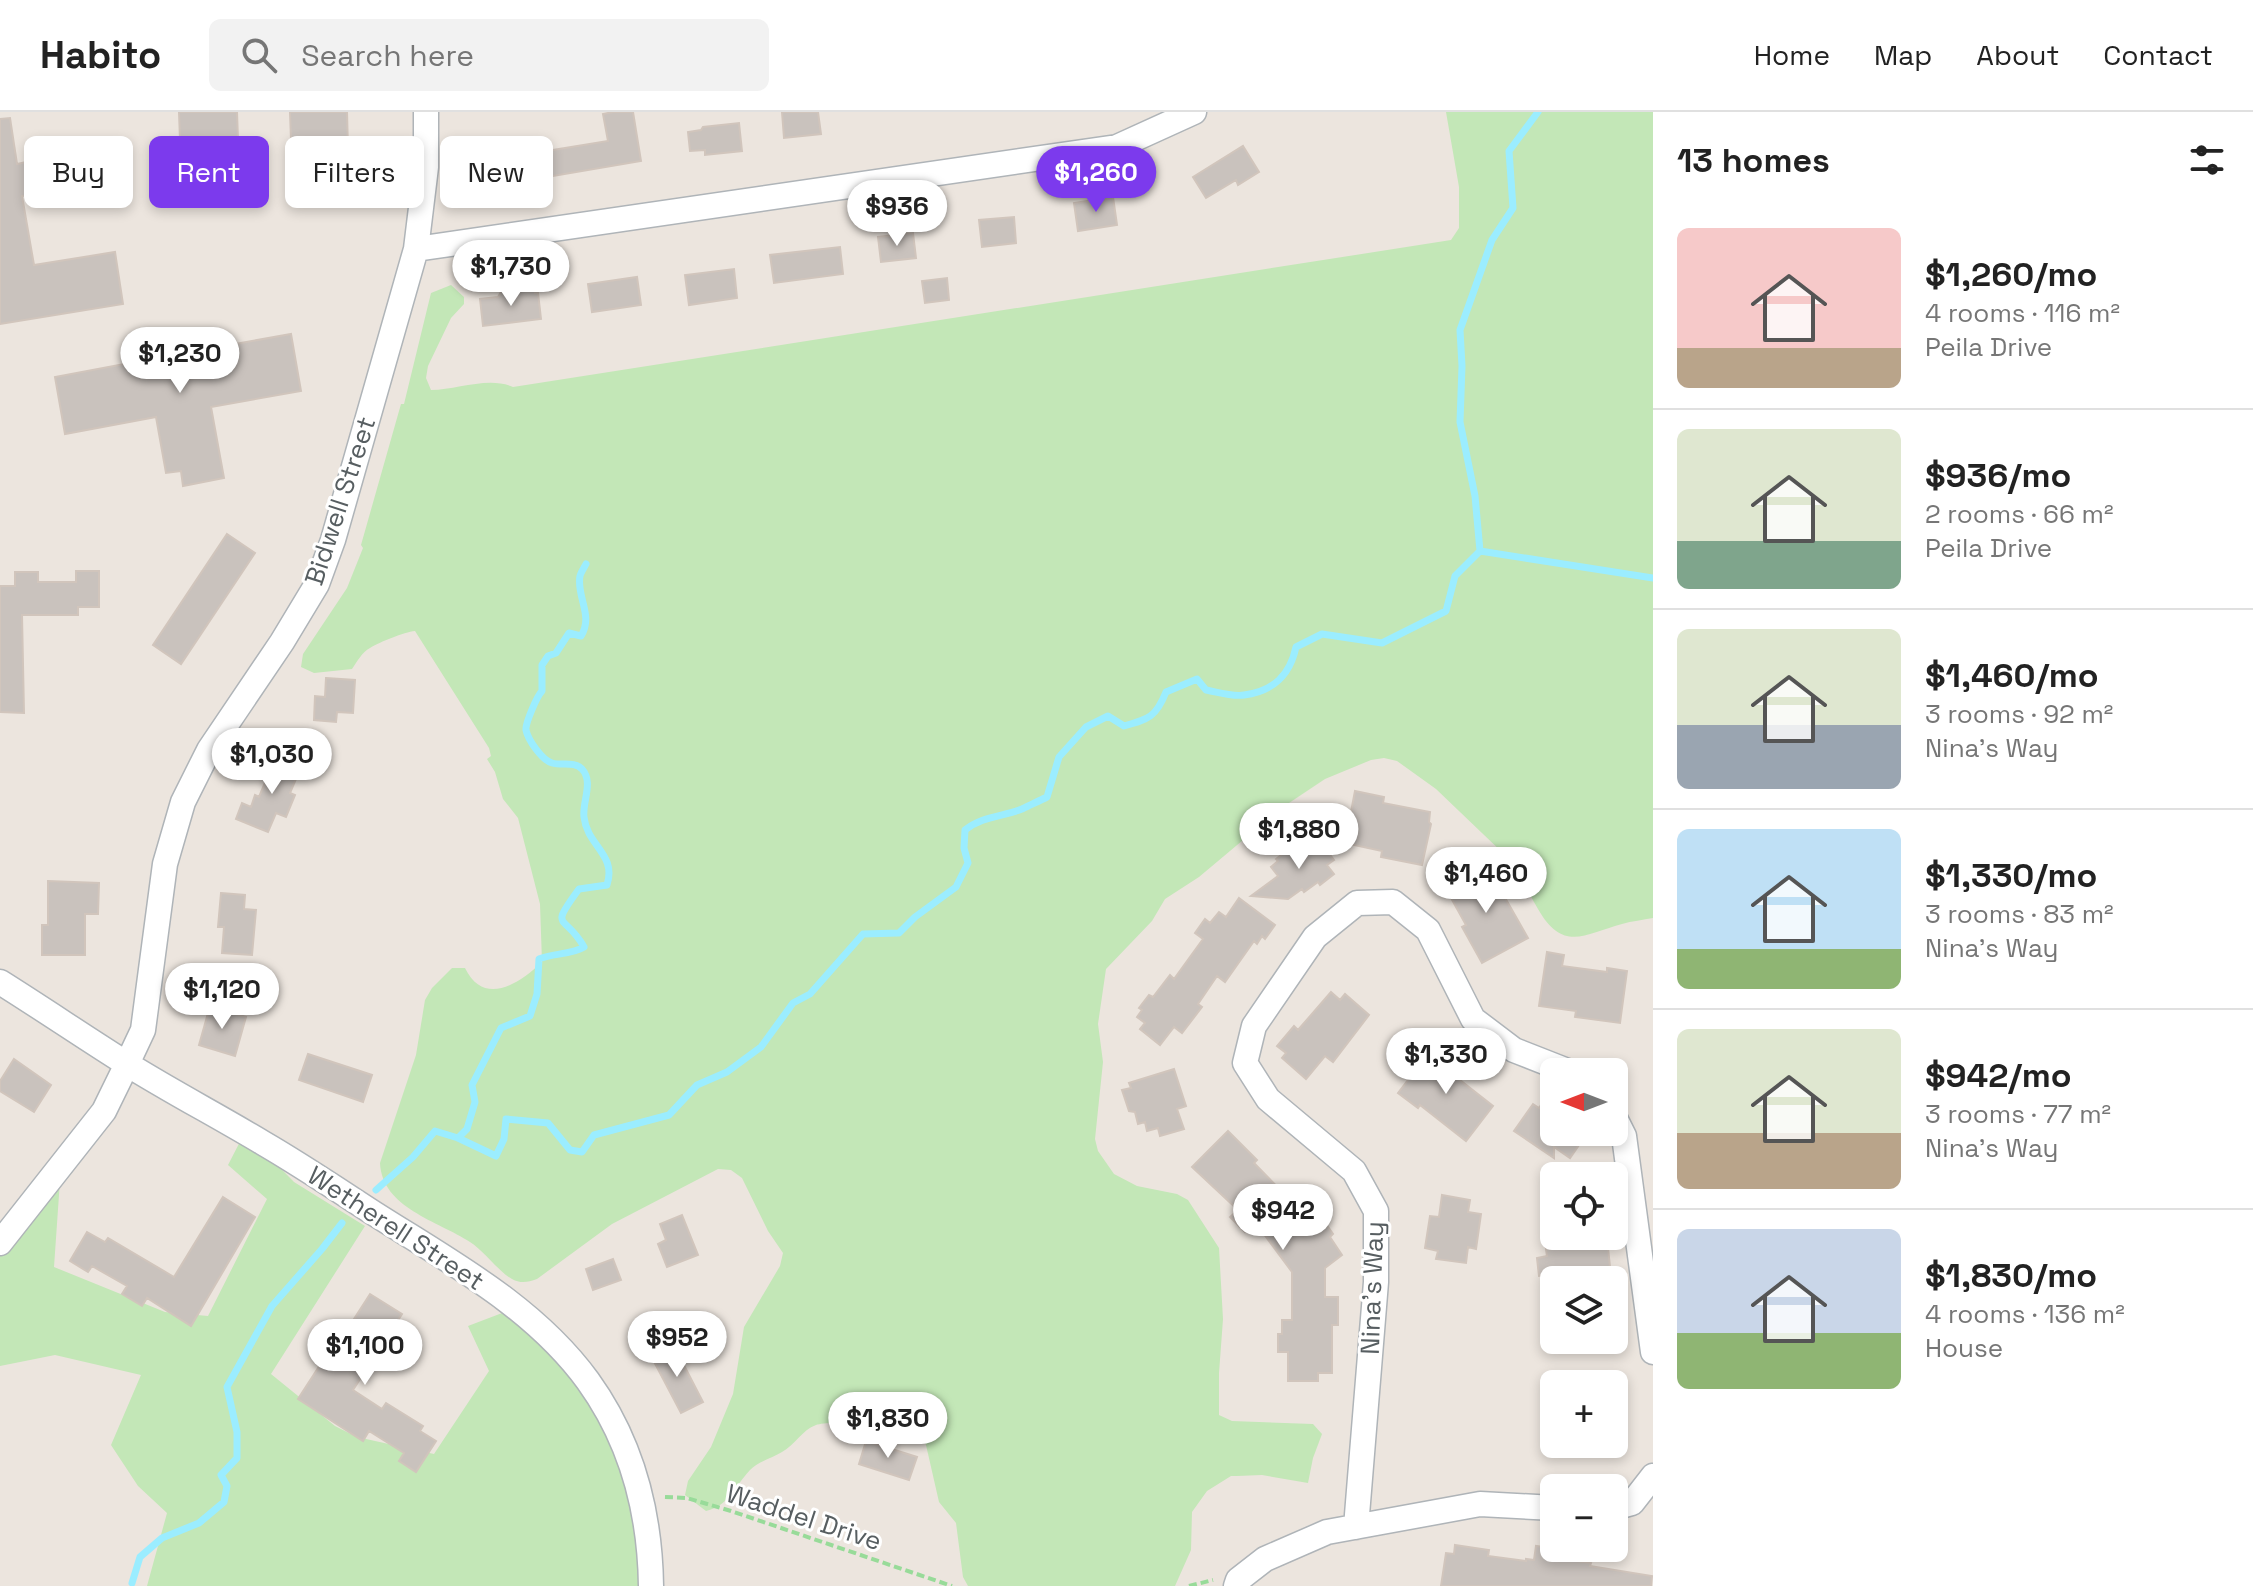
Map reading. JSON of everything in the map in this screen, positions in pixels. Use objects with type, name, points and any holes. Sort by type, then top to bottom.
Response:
[{"type":"street","name":"Bidwell Street","points":[[0,1243],[104,1111],[127,1064],[143,1030],[165,864],[183,802],[209,750],[317,584],[333,540],[416,249],[426,167],[426,112]]},
{"type":"street","points":[[416,249],[1117,147],[1194,112]]},
{"type":"street","name":"Nina's Way","points":[[1356,1527],[1376,1282],[1376,1211],[1354,1171],[1268,1099],[1245,1063],[1254,1026],[1315,937],[1357,903],[1393,902],[1428,930],[1473,1019],[1514,1050],[1540,1060]]},
{"type":"street","name":"Wetherell Street","points":[[0,982],[127,1064],[265,1144],[518,1307],[552,1339],[589,1382],[611,1419],[647,1516],[651,1586]]},
{"type":"street","points":[[1625,1146],[1653,1352]]},
{"type":"street","points":[[1628,1504],[1653,1476]]},
{"type":"street","points":[[1236,1586],[1238,1580],[1265,1559],[1327,1532],[1480,1504],[1540,1507]]},
{"type":"path","name":"Waddel Drive","points":[[643,1502],[670,1496],[687,1498],[952,1586]]},
{"type":"green space","points":[[1446,112],[1653,112],[1653,918],[1576,937],[1556,931],[1547,923],[1506,856],[1436,789],[1397,761],[1384,758],[1371,760],[1325,779],[1280,809],[1199,877],[1165,899],[1152,921],[1106,969],[1098,1024],[1103,1062],[1095,1139],[1098,1151],[1114,1174],[1137,1186],[1177,1194],[1188,1200],[1219,1248],[1223,1319],[1219,1415],[1232,1421],[1313,1424],[1322,1434],[1308,1483],[1262,1475],[1231,1476],[1207,1491],[1192,1512],[1191,1550],[1175,1586],[968,1586],[963,1577],[956,1523],[939,1502],[926,1445],[920,1433],[899,1428],[851,1423],[816,1425],[787,1449],[753,1467],[726,1500],[706,1511],[685,1495],[688,1481],[711,1447],[733,1394],[744,1327],[780,1266],[783,1253],[768,1231],[742,1178],[731,1170],[718,1169],[612,1224],[537,1279],[524,1282],[507,1276],[470,1242],[414,1212],[390,1191],[383,1178],[380,1163],[416,1055],[425,1000],[432,988],[452,968],[465,968],[482,987],[502,988],[523,978],[542,962],[540,904],[518,818],[503,799],[495,772],[487,759],[491,756],[489,748],[415,631],[370,648],[352,669],[314,673],[301,667],[303,654],[347,588],[363,548],[361,545],[401,404],[404,404],[431,293],[451,285],[464,297],[464,304],[451,318],[428,366],[426,378],[431,390],[483,383],[513,387],[1451,240],[1459,228],[1459,187]]},
{"type":"green space","points":[[245,1132],[294,1182],[365,1226],[271,1374],[335,1426],[357,1437],[434,1454],[489,1371],[468,1326],[518,1307],[611,1419],[649,1535],[645,1586],[147,1586],[167,1513],[138,1486],[111,1445],[141,1375],[55,1355],[0,1366],[0,1236],[61,1166],[54,1267],[165,1312],[208,1316],[267,1199],[228,1165]]},
{"type":"building","points":[[179,112],[237,112],[238,136],[180,136]]},
{"type":"building","points":[[290,112],[347,112],[348,136],[291,136]]},
{"type":"building","points":[[633,112],[641,161],[553,176],[553,150],[608,141],[603,114]]},
{"type":"building","points":[[782,112],[818,112],[821,134],[784,138]]},
{"type":"building","points":[[10,118],[17,164],[24,162],[22,196],[34,265],[115,252],[123,304],[0,324],[0,119]]},
{"type":"building","points":[[739,123],[742,151],[705,155],[705,150],[690,151],[688,132]]},
{"type":"building","points":[[1243,146],[1259,172],[1238,185],[1236,180],[1206,198],[1193,177]]},
{"type":"building","points":[[1113,197],[1117,225],[1078,231],[1074,203]]},
{"type":"building","points":[[1014,217],[1016,243],[982,247],[979,220]]},
{"type":"building","points":[[913,233],[916,258],[881,262],[878,237]]},
{"type":"building","points":[[840,247],[843,274],[774,283],[770,255]]},
{"type":"building","points":[[734,269],[737,298],[689,305],[685,275]]},
{"type":"building","points":[[637,277],[641,305],[592,312],[588,284]]},
{"type":"building","points":[[947,278],[949,300],[925,303],[922,281]]},
{"type":"building","points":[[535,289],[541,319],[483,326],[480,299],[498,297],[501,292]]},
{"type":"building","points":[[291,334],[301,391],[211,407],[224,478],[183,486],[181,471],[166,473],[156,417],[65,434],[55,377],[151,359],[148,345],[194,337],[196,351]]},
{"type":"building","points":[[227,534],[255,553],[181,664],[153,645]]},
{"type":"building","points":[[76,571],[99,571],[99,607],[78,607],[78,615],[22,615],[24,713],[0,712],[0,586],[15,586],[15,572],[38,572],[38,582],[76,582]]},
{"type":"building","points":[[326,678],[355,680],[353,713],[337,712],[336,722],[314,720],[315,696],[325,697]]},
{"type":"building","points":[[276,756],[301,767],[290,793],[295,795],[286,817],[276,813],[268,832],[236,819],[242,803],[251,807],[255,795],[259,797]]},
{"type":"building","points":[[1355,791],[1384,797],[1383,803],[1430,812],[1431,824],[1422,865],[1381,857],[1382,851],[1345,843]]},
{"type":"building","points":[[1316,836],[1334,860],[1327,865],[1334,874],[1320,885],[1318,882],[1304,892],[1302,889],[1288,899],[1251,896],[1278,876],[1271,867],[1278,861],[1276,859],[1290,848],[1293,853]]},
{"type":"building","points":[[1487,866],[1528,938],[1482,963],[1446,889]]},
{"type":"building","points":[[48,881],[99,883],[98,914],[85,914],[85,955],[42,955],[42,925],[48,925]]},
{"type":"building","points":[[221,893],[245,895],[244,909],[256,910],[252,955],[222,953],[224,927],[218,927]]},
{"type":"building","points":[[1239,898],[1275,925],[1265,939],[1262,936],[1257,944],[1254,941],[1225,982],[1217,976],[1198,1004],[1202,1007],[1182,1033],[1174,1027],[1160,1045],[1140,1029],[1145,1023],[1137,1017],[1142,1010],[1139,1008],[1149,995],[1153,997],[1170,975],[1174,979],[1203,939],[1195,933],[1205,919],[1210,923],[1219,912],[1226,917]]},
{"type":"building","points":[[1547,952],[1564,955],[1562,966],[1607,972],[1607,968],[1627,971],[1620,1023],[1575,1017],[1576,1011],[1539,1006]]},
{"type":"building","points":[[1331,992],[1340,1000],[1345,994],[1369,1015],[1333,1062],[1325,1056],[1306,1079],[1282,1058],[1286,1053],[1277,1046],[1294,1026],[1298,1030]]},
{"type":"building","points":[[210,1006],[246,1017],[235,1056],[199,1045]]},
{"type":"building","points":[[1431,1050],[1464,1075],[1460,1080],[1493,1106],[1466,1141],[1420,1105],[1418,1108],[1398,1093]]},
{"type":"building","points":[[308,1054],[372,1075],[363,1102],[299,1080]]},
{"type":"building","points":[[14,1059],[51,1085],[34,1112],[0,1091],[0,1081]]},
{"type":"building","points":[[1174,1069],[1186,1106],[1177,1109],[1184,1129],[1160,1136],[1158,1128],[1147,1131],[1145,1122],[1138,1124],[1135,1112],[1129,1111],[1122,1090],[1131,1088],[1129,1083]]},
{"type":"building","points":[[1533,1104],[1539,1108],[1540,1146],[1578,1146],[1570,1158],[1554,1147],[1554,1158],[1514,1131]]},
{"type":"building","points":[[1228,1131],[1299,1209],[1302,1208],[1305,1213],[1314,1207],[1333,1234],[1330,1237],[1342,1255],[1325,1268],[1325,1297],[1338,1297],[1338,1325],[1332,1325],[1332,1373],[1318,1373],[1318,1381],[1288,1381],[1288,1352],[1278,1352],[1282,1320],[1292,1320],[1292,1272],[1255,1222],[1245,1232],[1230,1217],[1238,1210],[1192,1167]]},
{"type":"building","points":[[1442,1195],[1470,1200],[1468,1212],[1481,1214],[1476,1249],[1468,1247],[1466,1263],[1436,1259],[1438,1251],[1425,1248],[1430,1216],[1439,1217]]},
{"type":"building","points":[[223,1197],[255,1217],[191,1326],[147,1298],[142,1306],[122,1294],[127,1286],[92,1266],[88,1272],[70,1261],[87,1232],[105,1242],[108,1238],[174,1277]]},
{"type":"building","points":[[682,1215],[698,1255],[667,1267],[658,1244],[666,1240],[660,1224]]},
{"type":"building","points":[[1546,1250],[1608,1250],[1610,1266],[1540,1266],[1539,1276],[1537,1258],[1547,1256]]},
{"type":"building","points":[[613,1259],[621,1280],[593,1290],[586,1269]]},
{"type":"building","points":[[370,1294],[402,1314],[353,1390],[382,1409],[386,1403],[423,1426],[420,1431],[436,1441],[416,1472],[399,1461],[404,1453],[369,1431],[363,1441],[298,1399],[322,1362],[325,1364]]},
{"type":"building","points":[[673,1344],[703,1402],[681,1413],[651,1356]]},
{"type":"building","points":[[866,1441],[917,1457],[909,1480],[859,1464]]},
{"type":"building","points":[[1455,1545],[1489,1550],[1488,1556],[1526,1561],[1534,1560],[1536,1546],[1540,1547],[1540,1562],[1584,1562],[1591,1563],[1590,1566],[1652,1576],[1651,1586],[1441,1586],[1446,1553],[1454,1554]]},
{"type":"waterway","points":[[376,1190],[413,1157],[435,1131],[496,1156],[504,1139],[506,1119],[548,1123],[570,1150],[582,1152],[594,1135],[669,1115],[697,1085],[727,1072],[761,1047],[793,1003],[810,994],[863,934],[899,933],[915,917],[956,887],[968,863],[964,848],[965,830],[978,822],[1022,809],[1047,797],[1059,757],[1086,727],[1108,716],[1124,726],[1146,719],[1159,707],[1166,692],[1197,679],[1206,690],[1235,695],[1255,693],[1279,680],[1290,666],[1296,647],[1322,634],[1382,643],[1446,611],[1455,576],[1480,551],[1475,496],[1460,422],[1460,330],[1492,240],[1513,208],[1509,151],[1538,112]]},
{"type":"waterway","points":[[1480,551],[1653,578]]},
{"type":"waterway","points":[[458,1138],[467,1129],[475,1102],[472,1085],[501,1028],[530,1016],[537,994],[539,959],[584,947],[563,921],[564,911],[579,889],[607,885],[608,865],[590,836],[584,817],[585,774],[575,765],[548,761],[536,749],[526,730],[542,691],[542,665],[548,656],[556,653],[569,633],[581,636],[585,628],[579,584],[586,564]]},
{"type":"waterway","points":[[132,1583],[140,1557],[162,1538],[199,1523],[224,1502],[227,1486],[221,1475],[237,1458],[237,1432],[227,1387],[272,1306],[342,1223]]}]
